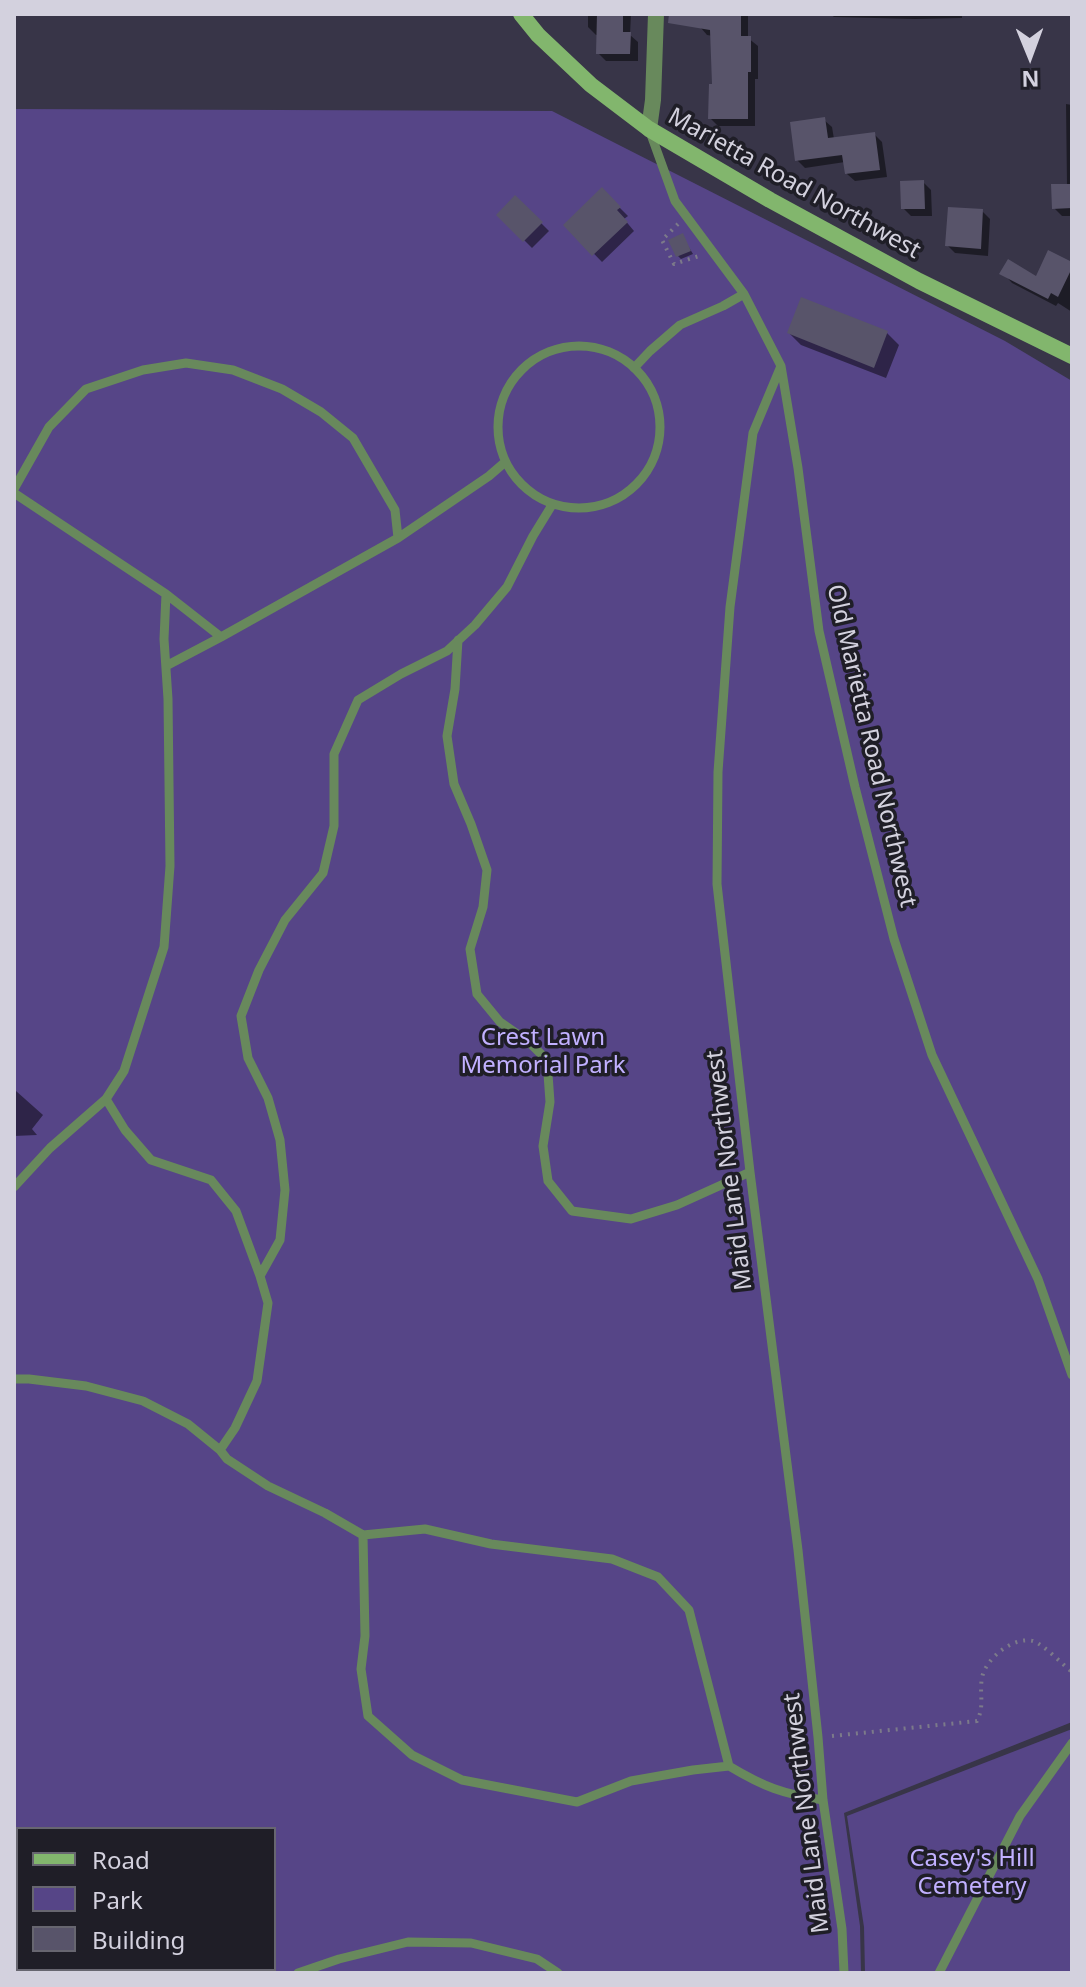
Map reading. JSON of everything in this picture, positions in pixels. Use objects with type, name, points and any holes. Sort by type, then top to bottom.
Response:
[{"type":"main road","name":"Marietta Road Northwest","points":[[521,14],[538,35],[591,85],[649,129],[905,274],[1072,356]]},
{"type":"street","points":[[649,129],[656,14]]},
{"type":"lane","name":"Old Marietta Road Northwest","points":[[649,129],[675,201],[744,294],[781,366],[819,631],[894,939],[932,1055],[1038,1279],[1072,1375]]},
{"type":"lane","points":[[634,368],[680,325],[744,294]]},
{"type":"lane","points":[[581,345],[616,354],[634,368],[642,375],[658,404],[661,428],[656,456],[647,472],[628,493],[587,509],[552,505],[530,493],[504,463],[496,421],[509,381],[541,354],[581,345]]},
{"type":"lane","points":[[221,637],[166,594],[14,491],[49,427],[86,389],[143,370],[186,363],[233,370],[282,389],[321,412],[353,438],[395,510],[398,538]]},
{"type":"lane","name":"Maid Lane Northwest","points":[[781,366],[753,433],[730,607],[718,772],[717,884],[796,1534],[823,1800],[842,1929],[844,1973]]},
{"type":"lane","points":[[166,666],[398,538],[504,463]]},
{"type":"lane","points":[[260,1276],[280,1240],[285,1190],[280,1140],[268,1098],[248,1058],[241,1016],[259,970],[285,920],[323,873],[334,826],[334,754],[358,700],[447,651],[475,625],[507,587],[552,505]]},
{"type":"lane","points":[[14,1187],[50,1148],[106,1099],[124,1071],[164,947],[170,866],[168,699],[164,639],[166,594]]},
{"type":"lane","points":[[458,640],[455,689],[447,736],[454,784],[487,870],[483,907],[470,949],[477,994],[500,1022],[530,1043],[547,1060],[550,1102],[543,1146],[548,1181],[572,1211],[631,1219],[677,1205],[750,1172]]},
{"type":"lane","points":[[106,1099],[125,1130],[151,1160],[211,1180],[236,1211],[260,1276],[268,1303],[257,1381],[235,1428],[220,1450]]},
{"type":"lane","points":[[14,1379],[86,1386],[143,1401],[188,1424],[227,1459],[268,1486],[363,1535],[425,1529],[491,1544],[612,1559],[658,1577],[689,1610],[729,1766]]},
{"type":"lane","points":[[363,1535],[365,1636],[361,1669],[368,1716],[412,1755],[462,1780],[577,1802],[631,1781],[729,1766],[761,1785],[796,1796],[823,1800]]},
{"type":"lane","points":[[939,1973],[1020,1816],[1072,1743]]},
{"type":"lane","points":[[298,1973],[408,1942],[471,1943],[537,1959],[558,1973]]},
{"type":"path","points":[[686,216],[662,240],[674,264],[713,252]]},
{"type":"path","points":[[818,1737],[977,1721],[982,1710],[981,1680],[986,1663],[999,1652],[1022,1641],[1035,1641],[1072,1672]]},
{"type":"green space","name":"Crest Lawn Memorial Park","points":[[14,109],[552,111],[1005,341],[1072,381],[1072,1722],[844,1813],[860,1926],[861,1973],[14,1973]]},
{"type":"green space","name":"Casey's Hill Cemetery","points":[[1072,1729],[1072,1973],[865,1973],[864,1927],[847,1816]]},
{"type":"building","points":[[597,14],[623,14],[623,32],[631,32],[630,54],[596,54]]},
{"type":"building","points":[[669,14],[741,14],[741,36],[751,36],[748,119],[708,119],[709,84],[712,84],[710,30],[668,23]]},
{"type":"building","points":[[825,117],[828,138],[875,132],[880,170],[845,174],[842,155],[795,161],[790,122]]},
{"type":"building","points":[[924,180],[925,209],[901,209],[900,181]]},
{"type":"building","points":[[1051,184],[1072,184],[1072,208],[1052,209]]},
{"type":"building","points":[[602,187],[621,207],[617,210],[628,222],[592,256],[563,225]]},
{"type":"building","points":[[515,195],[543,222],[523,242],[496,215]]},
{"type":"building","points":[[948,207],[983,209],[981,249],[945,246]]},
{"type":"building","points":[[683,233],[691,251],[676,257],[668,240]]},
{"type":"building","points":[[1048,250],[1072,262],[1058,297],[1051,293],[1048,299],[999,274],[1008,259],[1036,276]]},
{"type":"building","points":[[801,297],[888,331],[874,368],[787,333]]}]
